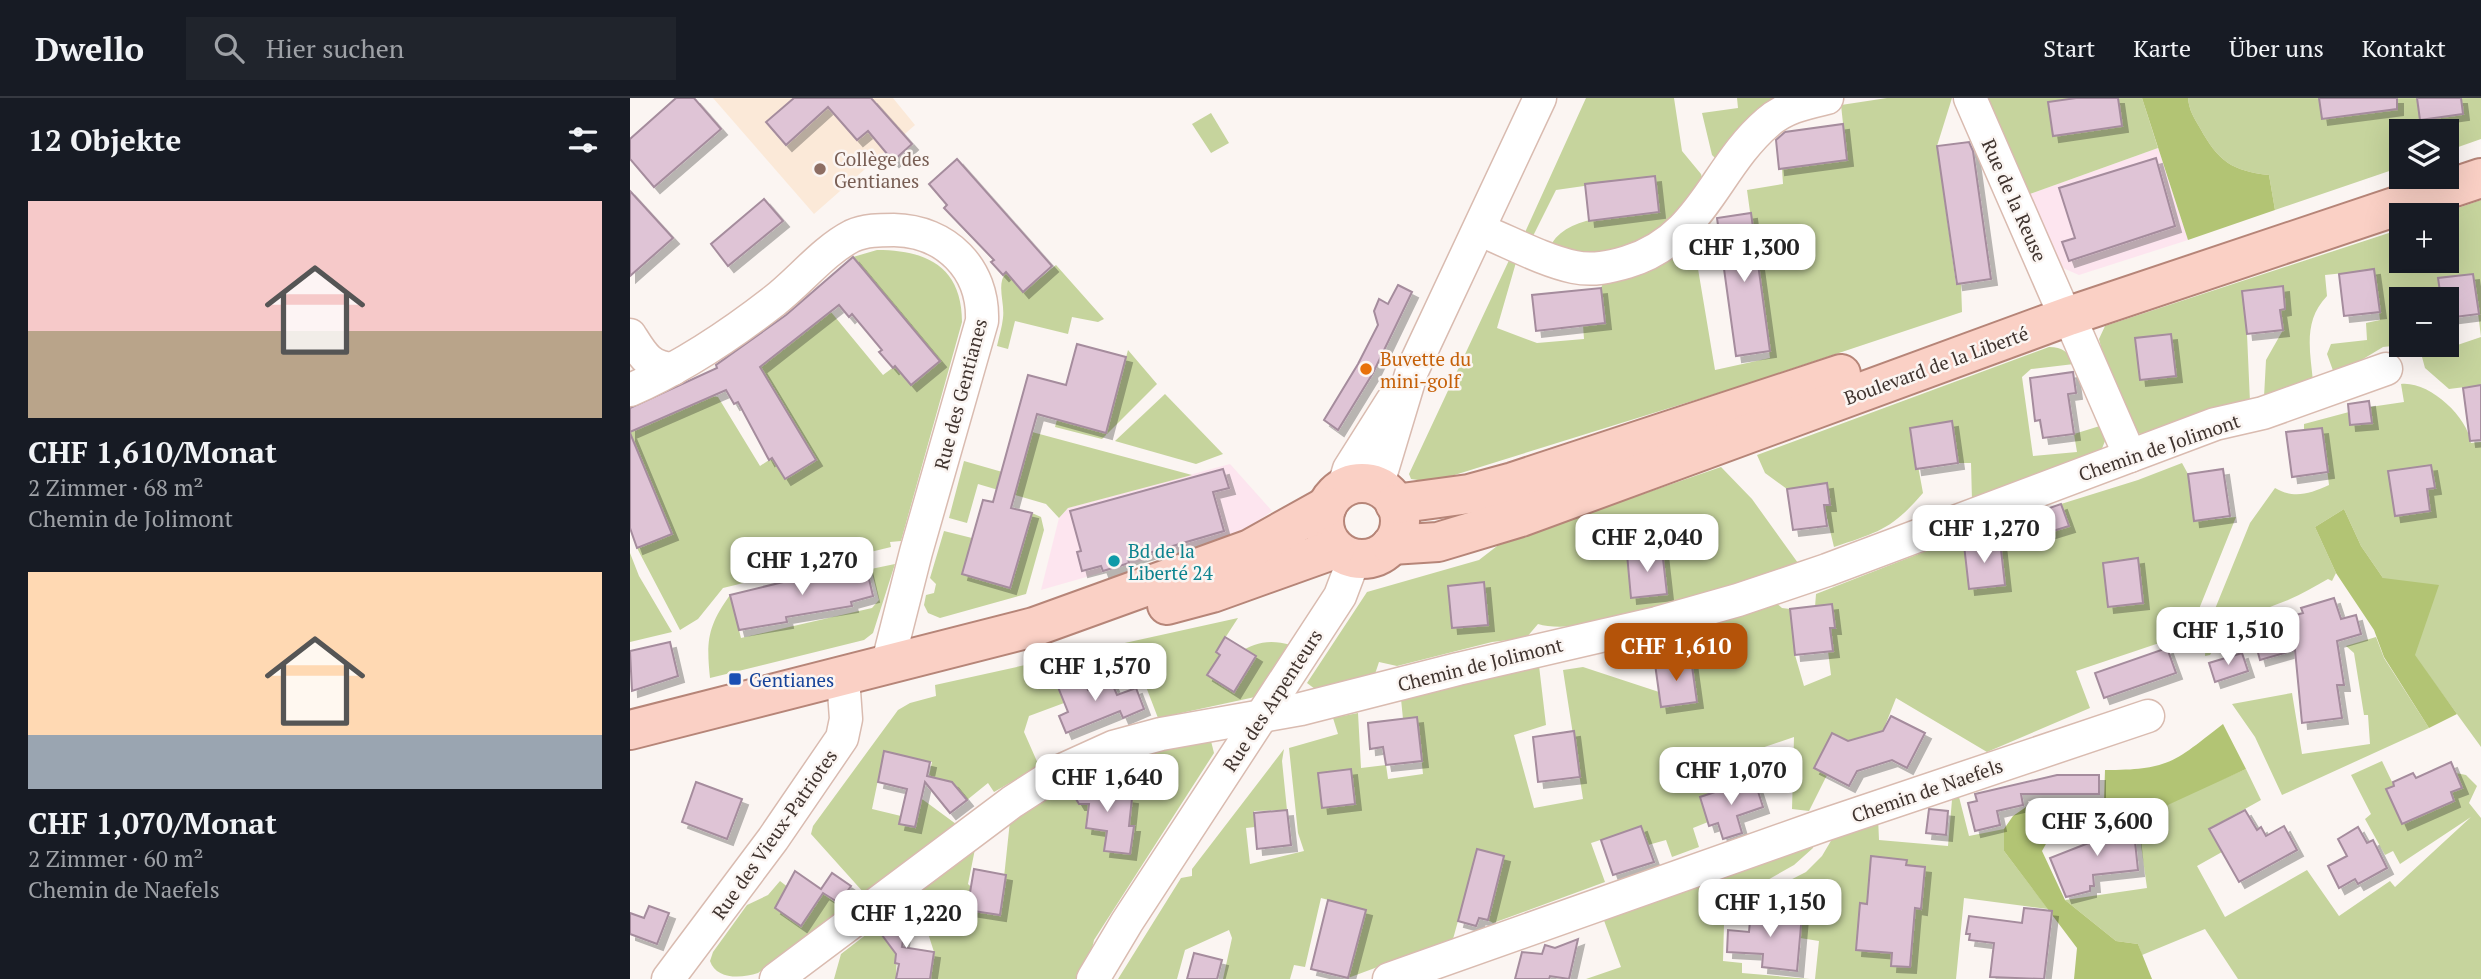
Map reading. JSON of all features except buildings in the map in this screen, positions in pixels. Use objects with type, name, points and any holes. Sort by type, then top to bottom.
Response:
[{"type":"main road","points":[[2459,169],[2481,161]]},
{"type":"main road","name":"Boulevard de la Liberté","points":[[630,730],[1034,627],[1250,549],[1360,496],[1469,494],[1513,482],[2481,178]]},
{"type":"main road","name":"Boulevard de la Liberté","points":[[1034,627],[1136,614],[1345,554],[1374,557],[1391,545],[1405,547],[1438,542],[1521,517],[2064,309],[2400,189]]},
{"type":"main road","points":[[1345,554],[1324,528],[1360,496],[1399,525],[1391,545]]},
{"type":"street","points":[[1360,496],[1412,371],[1540,98]]},
{"type":"street","points":[[1480,230],[1573,267],[1610,267],[1634,260],[1682,232],[1696,217],[1740,151],[1769,120],[1785,110],[1827,98]]},
{"type":"street","name":"Rue de la Reuse","points":[[1970,98],[2130,456]]},
{"type":"street","name":"Rue des Gentianes","points":[[630,390],[699,356],[764,308],[852,236],[881,230],[922,233],[951,249],[973,272],[982,304],[982,321],[916,552],[887,666]]},
{"type":"street","points":[[630,335],[647,361],[659,368],[673,369]]},
{"type":"street","name":"Chemin de Jolimont","points":[[776,979],[1012,802],[1060,771],[1113,747],[1262,716],[1657,623],[1738,600],[1827,570],[2214,424],[2263,413],[2386,369]]},
{"type":"street","name":"Rue des Arpenteurs","points":[[1093,979],[1340,596],[1345,554]]},
{"type":"street","name":"Rue des Vieux-Patriotes","points":[[681,975],[842,738],[846,719],[844,677]]},
{"type":"street","name":"Chemin de Naefels","points":[[1389,979],[1821,826],[2148,716]]},
{"type":"shaded area","name":"Collège des Gentianes","points":[[713,98],[893,98],[915,125],[814,214]]},
{"type":"shaded area","points":[[2158,148],[2188,240],[2079,275],[2056,265],[2027,195]]},
{"type":"shaded area","points":[[1230,464],[1272,511],[1243,532],[1041,590],[1059,518],[1068,508]]},
{"type":"green space","points":[[1586,98],[1674,98],[1682,151],[1701,174],[1704,185],[1675,225],[1610,258],[1552,249],[1552,243],[1561,233],[1586,221],[1659,212],[1654,176],[1556,190],[1532,238],[1521,241]]},
{"type":"green space","points":[[1737,98],[1785,98],[1720,163],[1712,155],[1702,113],[1738,108]]},
{"type":"green space","points":[[1887,98],[1952,98],[1937,146],[1956,284],[1961,283],[1962,312],[1734,388],[1432,482],[1411,479],[1409,474],[1511,256],[1517,259],[1497,328],[1537,343],[1584,339],[1583,325],[1605,323],[1601,288],[1605,279],[1689,237],[1694,245],[1715,370],[1770,358],[1747,190],[1783,184],[1782,169],[1847,160],[1841,105]]},
{"type":"green space","points":[[1987,98],[2142,98],[2158,148],[2027,195]]},
{"type":"green space","points":[[2142,98],[2188,98],[2196,121],[2220,156],[2245,171],[2269,175],[2275,210],[2188,240]]},
{"type":"green space","points":[[2188,98],[2319,98],[2322,119],[2367,113],[2366,98],[2417,98],[2420,119],[2389,119],[2389,171],[2275,210],[2269,175],[2245,171],[2227,162],[2213,149],[2191,110]]},
{"type":"green space","points":[[2461,98],[2481,98],[2481,139],[2459,147],[2459,119],[2420,119],[2463,114]]},
{"type":"green space","points":[[1211,113],[1229,143],[1211,153],[1192,124]]},
{"type":"green space","points":[[2481,200],[2481,337],[2473,274],[2438,278],[2439,287],[2389,287],[2389,346],[2383,347],[2335,376],[2327,354],[2331,344],[2367,340],[2366,323],[2380,320],[2374,270],[2325,275],[2327,296],[2314,315],[2311,326],[2313,381],[2264,397],[2266,360],[2283,330],[2280,310],[2285,309],[2283,287],[2247,334],[2250,402],[2145,435],[2137,433],[2106,367],[2099,339],[2105,326],[2389,233],[2389,273],[2459,273],[2459,208]]},
{"type":"green space","points":[[877,250],[911,254],[938,265],[956,288],[962,322],[901,541],[890,542],[891,547],[723,588],[698,619],[680,630],[637,548],[672,534],[630,432],[712,396],[718,397],[760,466],[772,458],[785,478],[816,460],[760,367],[831,312],[883,375],[895,366],[911,385],[940,361],[853,257]]},
{"type":"green space","points":[[1056,265],[1104,319],[1098,322],[1072,317],[1068,334],[1015,321],[1008,349],[997,346],[1003,318],[1001,288],[1006,272],[1023,292]]},
{"type":"green space","points":[[2481,337],[2481,385],[2449,389],[2425,368],[2422,357],[2459,357],[2459,344]]},
{"type":"green space","points":[[2049,347],[2064,351],[2074,364],[2031,369],[2022,377],[2033,456],[2077,452],[2074,434],[2103,425],[2105,441],[2099,456],[1972,501],[1971,463],[1958,463],[1952,422],[1911,428],[1923,493],[1902,515],[1884,528],[1834,547],[1824,505],[1830,504],[1827,483],[1787,489],[1765,473],[1757,455]]},
{"type":"green space","points":[[1128,350],[1157,384],[1102,439],[1055,427],[1057,420],[1106,433]]},
{"type":"green space","points":[[2401,384],[2423,388],[2434,394],[2445,402],[2462,422],[2471,443],[2481,442],[2481,747],[2414,655],[2383,578],[2361,546],[2344,509],[2315,527],[2336,573],[2332,581],[2328,579],[2293,598],[2243,619],[2226,632],[2210,655],[2205,656],[2206,631],[2250,523],[2275,488],[2302,494],[2329,485],[2322,428],[2304,430],[2304,424],[2349,412],[2351,425],[2372,423],[2370,407],[2404,402]]},
{"type":"green space","points":[[1165,394],[1223,454],[1196,464],[1115,441]]},
{"type":"green space","points":[[1032,432],[1192,475],[1068,508],[1059,518],[1046,504],[978,484],[967,523],[949,518],[964,461],[1020,477]]},
{"type":"green space","points":[[2182,463],[2188,474],[2195,521],[2236,517],[2197,614],[2193,613],[2192,632],[2076,671],[2090,708],[1987,752],[1896,698],[1883,731],[1848,741],[1814,768],[1827,775],[1809,811],[1792,809],[1794,737],[1738,756],[1746,782],[1700,797],[1708,822],[1693,828],[1699,847],[1672,857],[1666,840],[1648,845],[1641,827],[1591,843],[1605,882],[1493,923],[1488,920],[1504,856],[1478,849],[1453,939],[1348,978],[1366,910],[1321,898],[1305,967],[1294,965],[1290,979],[1223,979],[1232,938],[1229,930],[1185,950],[1177,979],[1118,979],[1181,878],[1192,876],[1192,869],[1284,749],[1282,761],[1287,810],[1254,811],[1255,827],[1246,828],[1250,864],[1304,851],[1298,833],[1289,748],[1338,734],[1333,718],[1358,713],[1361,768],[1386,765],[1388,779],[1423,774],[1417,718],[1403,719],[1401,699],[1538,657],[1546,725],[1514,735],[1534,808],[1583,799],[1563,670],[1583,667],[1659,692],[1661,706],[1696,702],[1691,659],[1684,635],[1774,601],[1782,608],[1790,609],[1795,655],[1804,686],[1831,675],[1828,651],[1833,650],[1830,628],[1835,627],[1832,605],[1815,607],[1816,594],[1944,544],[1985,523],[2018,512],[2025,518],[2034,519],[2040,535],[2069,525],[2061,504]]},
{"type":"green space","points":[[1721,467],[1752,499],[1798,563],[1628,616],[1561,627],[1538,624],[1526,638],[1492,642],[1397,666],[1379,662],[1375,674],[1315,689],[1307,683],[1367,592],[1479,560],[1501,543]]},
{"type":"green space","points":[[2344,509],[2361,546],[2383,578],[2439,585],[2415,655],[2457,714],[2429,728],[2384,657],[2374,630],[2336,573],[2315,527]]},
{"type":"green space","points":[[1032,513],[1041,517],[1044,530],[1026,594],[940,618],[928,613],[924,605],[926,595],[934,593],[936,584],[930,578],[944,531],[972,538],[962,574],[1010,588]]},
{"type":"green space","points":[[630,553],[639,576],[672,632],[630,642]]},
{"type":"green space","points":[[895,564],[873,633],[864,640],[710,678],[710,634],[730,595],[741,638],[872,608],[879,600],[871,569]]},
{"type":"green space","points":[[1238,618],[1216,652],[1220,655],[1208,675],[1256,644],[1278,642],[1291,645],[1255,697],[1158,718],[1135,658],[1058,687],[1064,703],[1029,716],[1024,732],[1039,766],[994,792],[988,783],[967,800],[952,782],[929,776],[932,762],[884,751],[872,809],[901,816],[899,824],[915,827],[922,799],[956,824],[864,893],[811,834],[813,826],[898,710],[910,703],[936,696],[935,685]]},
{"type":"green space","points":[[2376,637],[2384,658],[2429,728],[2282,795],[2255,737],[2232,704],[2292,693],[2302,754],[2370,744],[2368,715],[2364,715],[2354,653],[2346,646]]},
{"type":"green space","points":[[2223,724],[2246,769],[2146,815],[2056,826],[2042,851],[2065,900],[2116,941],[2138,944],[2152,979],[2074,979],[2077,948],[2004,851],[2004,829],[2013,816],[2029,805],[2104,802],[2105,770],[2144,768],[2170,761]]},
{"type":"green space","points":[[1211,741],[1214,753],[1094,940],[1085,979],[930,979],[934,952],[927,930],[916,926],[919,890],[975,849],[968,884],[1000,915],[1010,821],[1073,782],[1070,789],[1079,803],[1089,804],[1086,828],[1107,831],[1105,851],[1130,854],[1134,827],[1128,826],[1120,768],[1124,761],[1180,744]]},
{"type":"green space","points":[[2382,761],[2394,786],[2387,789],[2402,824],[2454,801],[2451,792],[2462,787],[2456,773],[2466,775],[2477,786],[2469,803],[2481,818],[2481,979],[2238,979],[2205,929],[2142,955],[2138,944],[2116,941],[2065,900],[2147,888],[2137,816],[2246,769],[2261,800],[2209,829],[2222,852],[2197,866],[2225,917],[2307,870],[2339,916],[2390,881],[2395,887],[2471,817],[2400,864],[2393,851],[2385,855],[2365,819],[2371,814],[2351,775]]},
{"type":"green space","points":[[1959,797],[1969,836],[2004,829],[2004,851],[2048,909],[1964,898],[1956,979],[1815,979],[1819,941],[1800,938],[1802,914],[1756,910],[1759,896],[1806,872],[1822,856],[1835,834],[1878,817],[1879,840],[1948,846],[1952,800]]},
{"type":"green space","points":[[1815,835],[1813,848],[1794,865],[1750,890],[1725,888],[1723,961],[1742,963],[1742,973],[1810,979],[1586,979],[1621,967],[1602,915]]},
{"type":"green space","points":[[780,881],[789,888],[801,925],[823,893],[843,909],[758,973],[736,977],[718,971],[710,961],[713,952],[747,905],[768,895]]},
{"type":"green space","points":[[876,927],[887,942],[897,946],[896,979],[834,979],[841,954]]},
{"type":"place","name":"Collège des Gentianes","points":[[820,169]]},
{"type":"place","name":"Buvette du mini-golf","points":[[1366,369]]},
{"type":"place","name":"Bd de la Liberté 24","points":[[1114,561]]},
{"type":"place","name":"Gentianes","points":[[735,679]]}]
